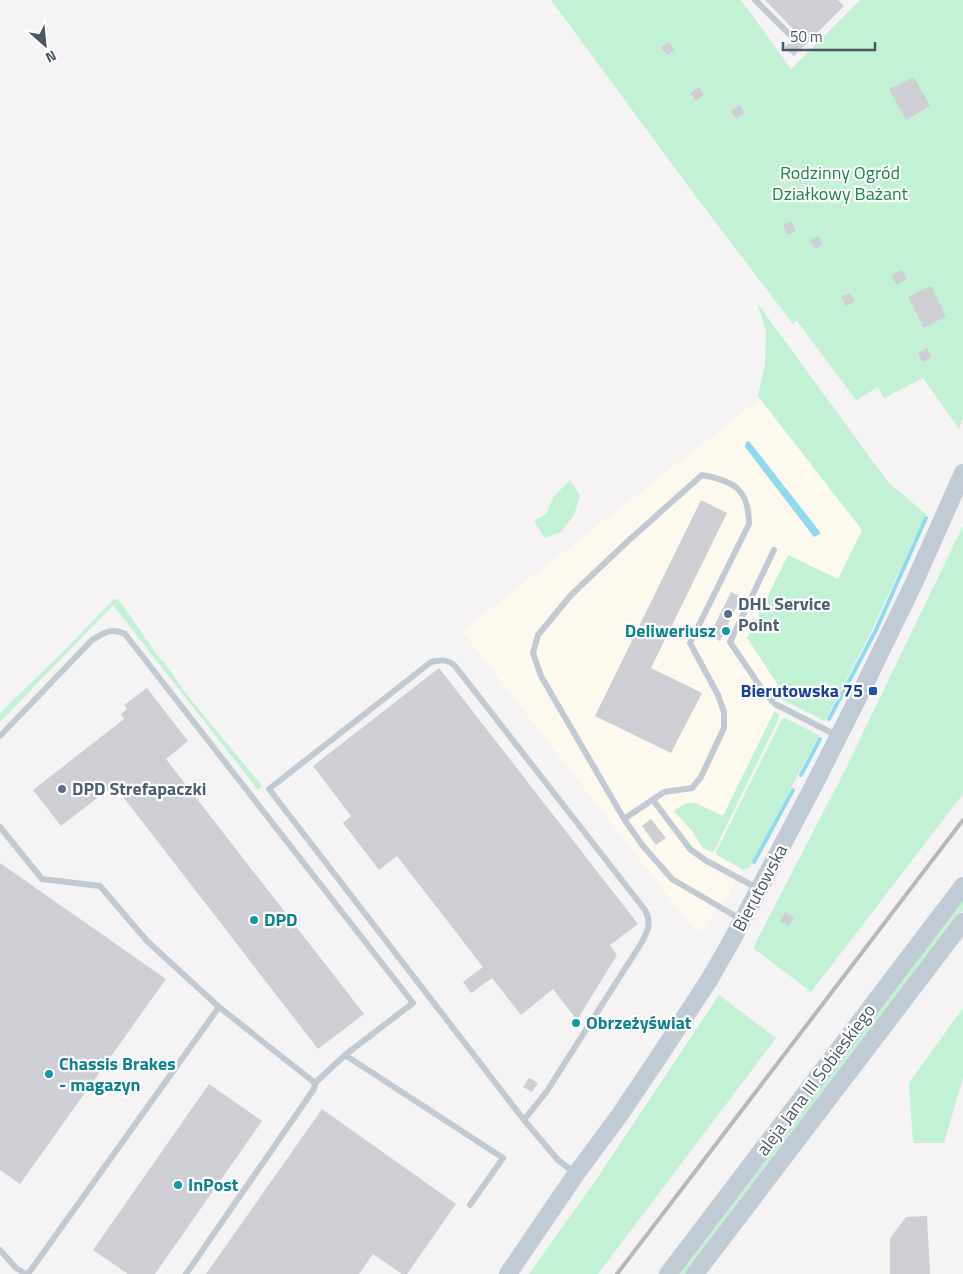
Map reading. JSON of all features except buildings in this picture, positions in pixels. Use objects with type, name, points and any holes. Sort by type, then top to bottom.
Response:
[{"type":"main road","name":"Bierutowska","points":[[508,1274],[576,1174],[620,1116],[709,980],[760,889],[839,736],[914,583],[963,473]]},
{"type":"main road","name":"aleja Jana III Sobieskiego","points":[[668,1274],[963,886]]},
{"type":"main road","name":"aleja Jana III Sobieskiego","points":[[695,1274],[963,922]]},
{"type":"lane","points":[[755,0],[791,36]]},
{"type":"lane","points":[[624,819],[664,792],[692,788],[701,777],[724,728],[724,712],[718,695],[690,643],[749,524],[749,508],[738,488],[721,478],[702,474],[628,541],[570,595],[538,635],[533,653],[541,676],[624,819],[643,846],[672,879],[743,920]]},
{"type":"lane","points":[[774,550],[730,642],[766,695],[775,704],[839,736]]},
{"type":"lane","points":[[0,736],[92,640],[108,631],[120,631],[125,634],[413,1003],[345,1055],[315,1083],[314,1089],[186,1274]]},
{"type":"lane","points":[[524,1120],[547,1091],[642,942],[648,930],[649,921],[645,910],[455,666],[447,661],[437,660],[269,790],[524,1120],[558,1160],[576,1174]]},
{"type":"lane","points":[[652,800],[690,849],[705,860],[760,889]]},
{"type":"lane","points":[[0,827],[42,879],[100,886],[147,941],[219,1007],[315,1083]]},
{"type":"lane","points":[[0,1250],[16,1268],[27,1274],[219,1007]]},
{"type":"lane","points":[[345,1055],[503,1158],[470,1205]]},
{"type":"shaded area","points":[[760,399],[862,530],[779,698],[774,712],[779,714],[779,718],[707,850],[742,869],[725,902],[715,911],[703,930],[693,928],[462,631]]},
{"type":"green space","name":"Rodzinny Ogród Działkowy Bażant","points":[[551,0],[741,0],[791,69],[860,0],[963,0],[963,419],[959,429],[923,378],[884,398],[878,387],[856,400],[797,321],[793,324],[697,198]]},
{"type":"green space","points":[[757,303],[888,482],[926,514],[871,632],[825,721],[775,696],[772,689],[778,685],[747,638],[788,555],[838,579],[862,530],[758,396],[765,364],[766,331]]},
{"type":"green space","points":[[570,480],[580,496],[574,515],[561,532],[545,538],[534,521],[546,514],[554,496]]},
{"type":"green space","points":[[963,526],[963,794],[811,992],[753,948],[844,772]]},
{"type":"green space","points":[[114,599],[119,600],[187,695],[262,786],[258,790],[113,605],[0,722],[0,714],[8,705]]},
{"type":"green space","points":[[774,712],[779,714],[779,718],[714,851],[711,852],[702,847],[692,831],[674,811],[684,804],[696,803],[723,816]]},
{"type":"green space","points":[[785,718],[819,735],[749,868],[742,869],[717,855],[716,852],[782,719]]},
{"type":"green space","points":[[963,899],[963,910],[686,1274],[677,1274]]},
{"type":"green space","points":[[719,995],[776,1038],[598,1274],[529,1274],[600,1174]]},
{"type":"green space","points":[[963,1008],[963,1078],[944,1143],[913,1143],[909,1083]]},
{"type":"water","points":[[749,441],[820,534],[814,537],[745,447],[746,442]]},
{"type":"waterway","points":[[829,719],[876,630],[926,518]]},
{"type":"waterway","points":[[801,775],[820,739]]},
{"type":"waterway","points":[[754,862],[793,790]]},
{"type":"railway","points":[[617,1274],[963,820]]},
{"type":"place","name":"DHL Service Point","points":[[728,614]]},
{"type":"place","name":"Deliweriusz","points":[[726,631]]},
{"type":"place","name":"Bierutowska 75","points":[[873,691]]},
{"type":"place","name":"DPD Strefapaczki","points":[[62,789]]},
{"type":"place","name":"DPD","points":[[254,920]]},
{"type":"place","name":"Obrzeżyświat","points":[[576,1023]]},
{"type":"place","name":"Chassis Brakes - magazyn","points":[[49,1074]]},
{"type":"place","name":"InPost","points":[[178,1185]]}]
